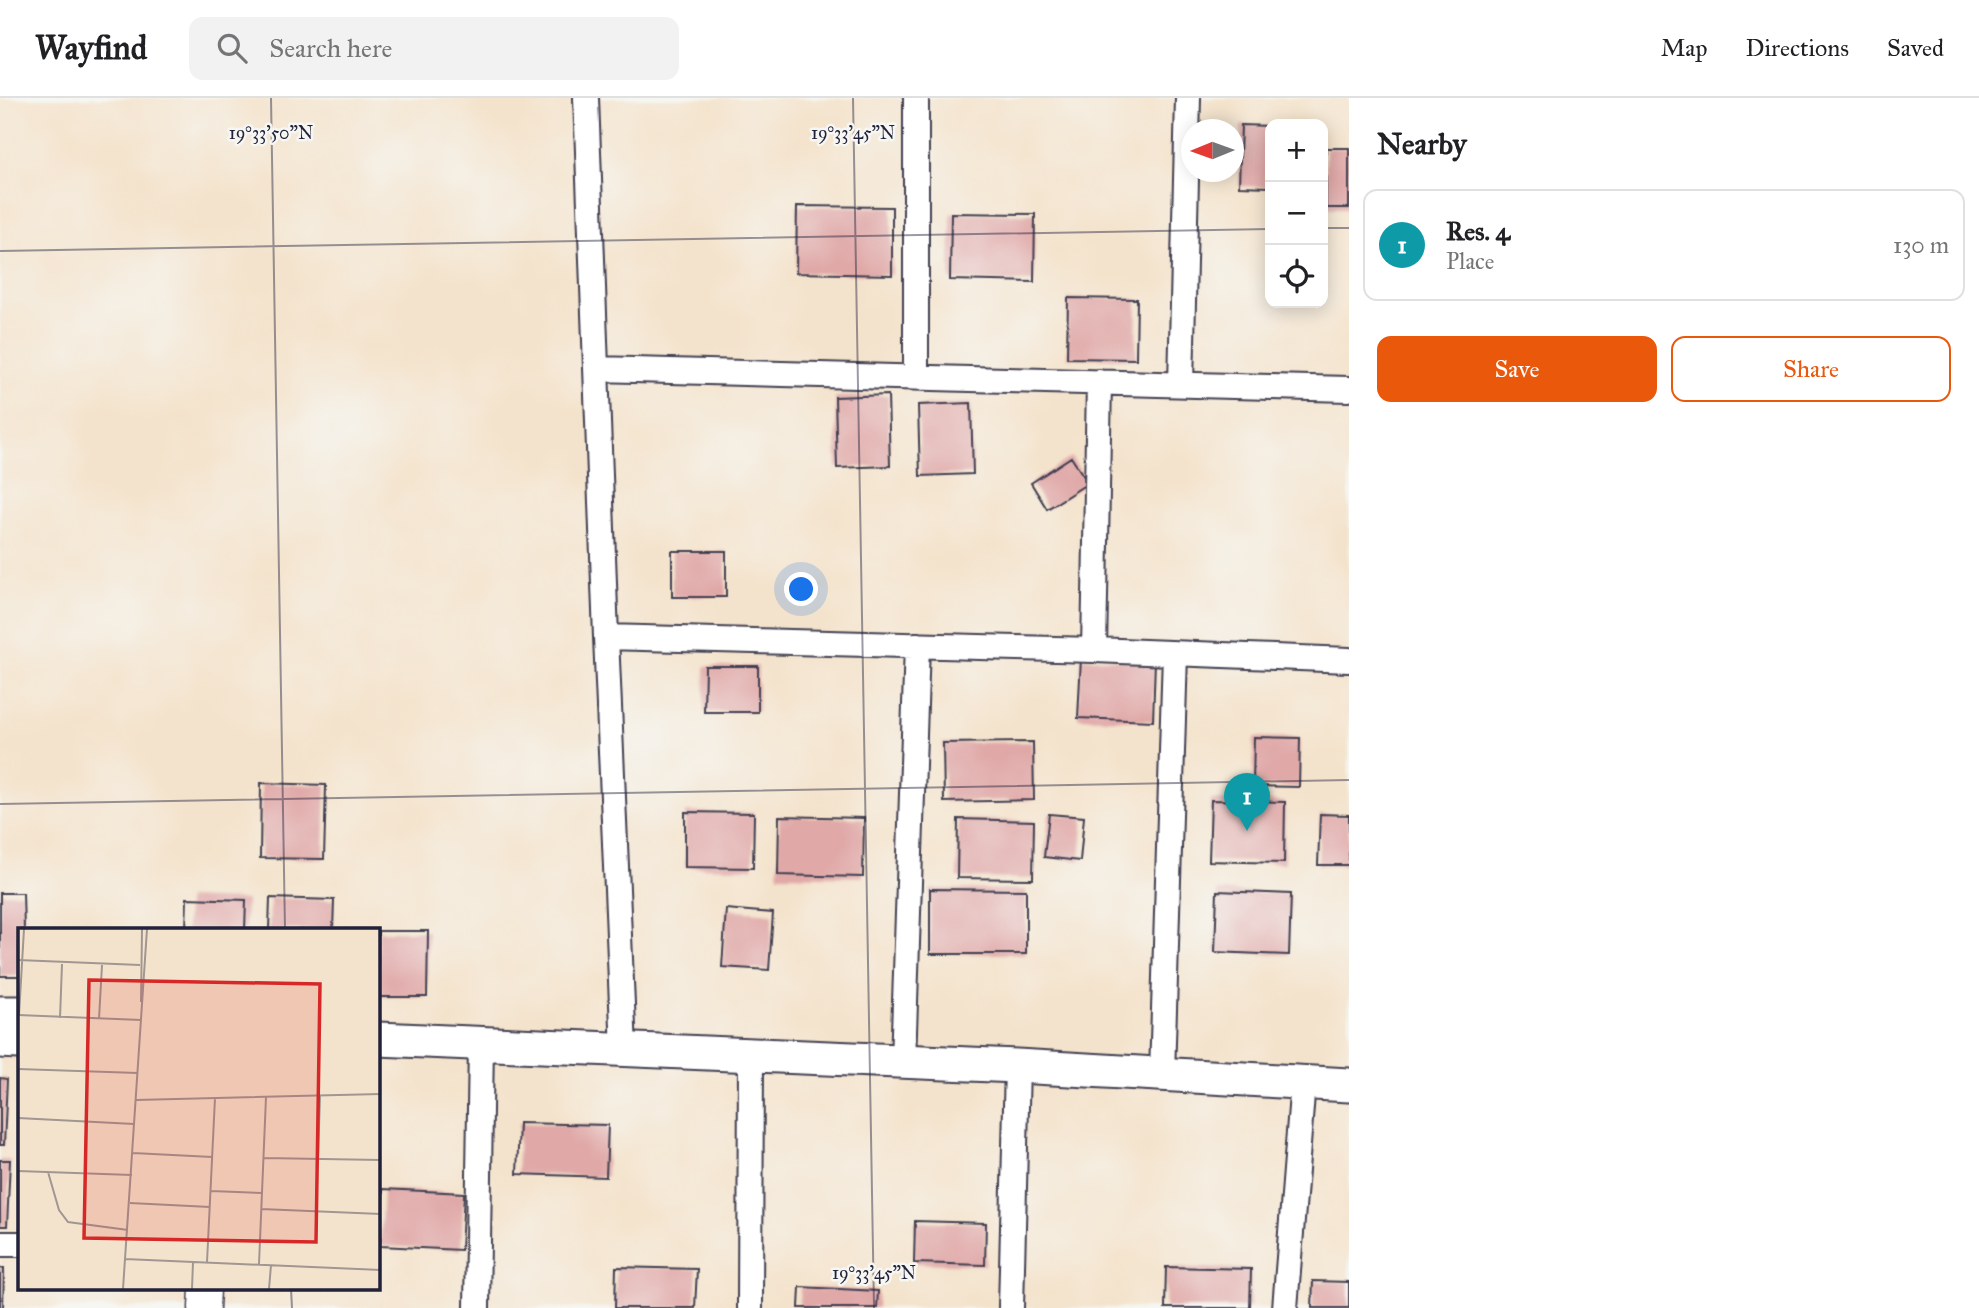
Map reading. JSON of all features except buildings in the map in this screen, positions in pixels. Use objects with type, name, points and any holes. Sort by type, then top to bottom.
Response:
[{"type":"main road","points":[[0,1013],[18,1013]]},
{"type":"main road","points":[[380,1039],[1017,1066],[1349,1085]]},
{"type":"main road","points":[[0,1041],[18,1042]]},
{"type":"street","points":[[586,98],[624,1050]]},
{"type":"street","points":[[916,98],[916,377]]},
{"type":"street","points":[[1181,384],[1188,98]]},
{"type":"street","points":[[597,369],[1349,389]]},
{"type":"street","points":[[1094,650],[1099,382]]},
{"type":"street","points":[[606,637],[1094,650],[1349,660]]},
{"type":"street","points":[[903,1062],[917,645]]},
{"type":"street","points":[[1162,1074],[1175,654]]},
{"type":"street","points":[[477,1308],[481,1043]]},
{"type":"street","points":[[750,1308],[751,1056]]},
{"type":"street","points":[[1011,1308],[1017,1066]]},
{"type":"street","points":[[1285,1308],[1303,1082]]},
{"type":"street","points":[[0,1244],[18,1244]]},
{"type":"street","points":[[204,1308],[205,1290]]},
{"type":"place","name":"Res. 4","points":[[1247,831]]}]
